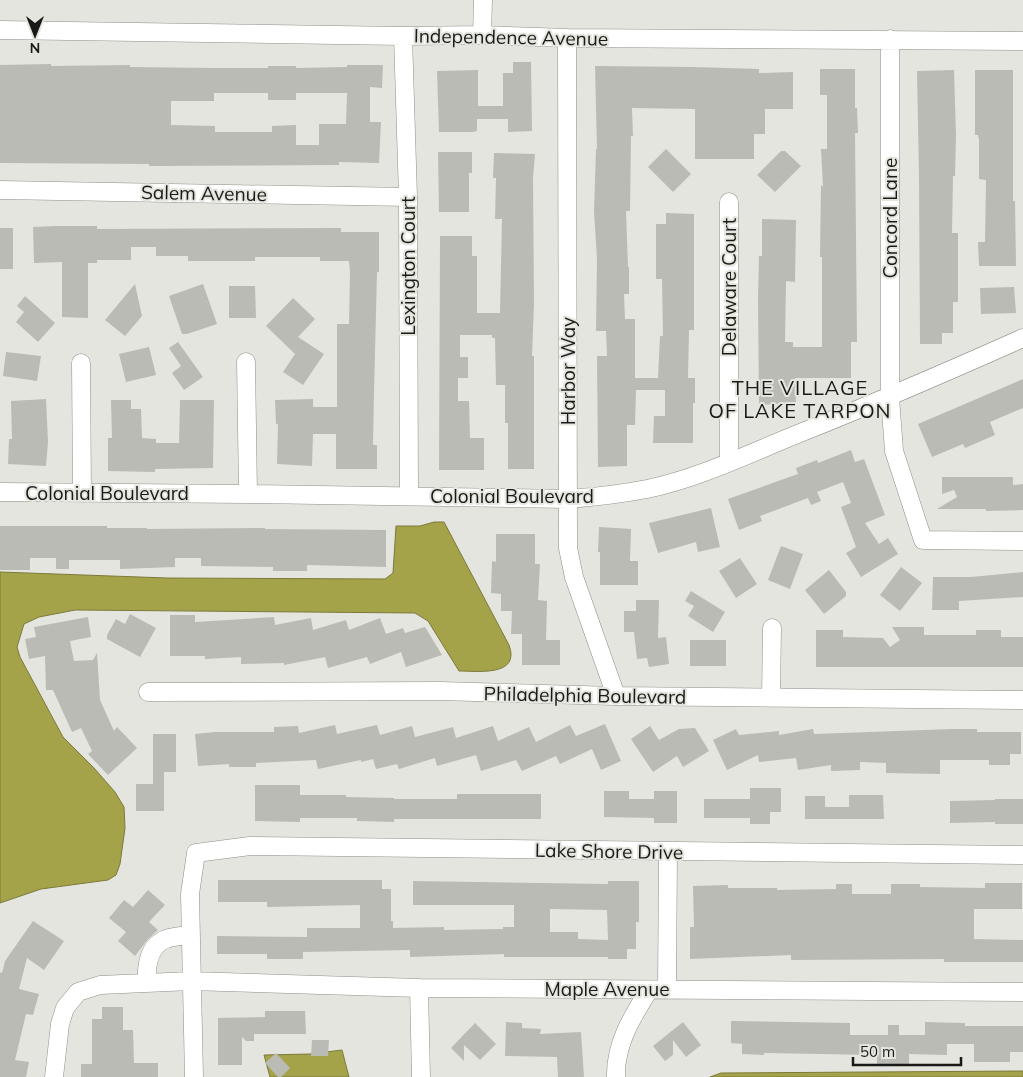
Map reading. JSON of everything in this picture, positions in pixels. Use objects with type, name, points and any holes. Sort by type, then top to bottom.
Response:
[{"type":"street","points":[[482,35],[483,0]]},
{"type":"street","name":"Independence Avenue","points":[[0,30],[403,36],[482,35],[567,38],[1023,41]]},
{"type":"street","name":"Lexington Court","points":[[403,36],[408,197],[409,496]]},
{"type":"street","name":"Harbor Way","points":[[567,38],[568,548],[574,577],[616,696]]},
{"type":"street","name":"Concord Lane","points":[[890,39],[890,397],[894,451],[923,540],[1023,541]]},
{"type":"street","name":"Salem Avenue","points":[[0,190],[408,197]]},
{"type":"street","name":"Delaware Court","points":[[729,202],[729,462]]},
{"type":"street","name":"Colonial Boulevard","points":[[0,492],[409,496],[568,500],[611,496],[681,479],[729,462],[890,397],[1023,338]]},
{"type":"street","points":[[246,362],[248,494]]},
{"type":"street","points":[[81,363],[82,493]]},
{"type":"street","points":[[771,698],[772,628]]},
{"type":"street","name":"Philadelphia Boulevard","points":[[148,692],[440,691],[616,696],[1023,700]]},
{"type":"street","name":"Lake Shore Drive","points":[[190,935],[190,894],[196,853],[250,846],[1023,855]]},
{"type":"street","points":[[667,989],[668,852]]},
{"type":"street","points":[[147,983],[148,956],[166,939],[190,935],[194,1077]]},
{"type":"street","name":"Maple Avenue","points":[[54,1077],[60,1024],[65,1008],[78,992],[100,985],[191,981],[419,988],[1023,992]]},
{"type":"street","points":[[419,988],[421,1077]]},
{"type":"street","points":[[616,1077],[622,1036],[649,990]]},
{"type":"shaded area","points":[[434,522],[444,522],[509,645],[511,655],[509,663],[503,667],[486,671],[459,671],[428,621],[415,613],[75,610],[39,617],[24,624],[17,647],[20,657],[63,737],[115,792],[124,807],[125,828],[120,864],[116,875],[108,880],[41,889],[0,903],[0,572],[167,578],[385,579],[393,573],[396,526],[420,526]]},
{"type":"shaded area","points":[[342,1050],[349,1077],[270,1077],[264,1055],[310,1054]]},
{"type":"shaded area","points":[[1023,1071],[1023,1077],[710,1077],[721,1073]]},
{"type":"building","points":[[513,62],[531,62],[532,131],[508,132],[508,119],[477,119],[477,131],[439,132],[437,71],[478,70],[478,106],[503,106],[503,73],[513,73]]},
{"type":"building","points":[[0,65],[130,65],[130,67],[214,68],[296,66],[296,68],[383,65],[382,88],[370,87],[370,122],[381,122],[379,163],[339,162],[339,165],[149,166],[149,164],[0,163]],"holes":[[[214,93],[268,93],[268,100],[296,100],[296,93],[347,93],[346,124],[319,124],[319,145],[296,145],[296,125],[272,126],[272,132],[215,132],[215,126],[171,125],[171,101],[214,101]]]},
{"type":"building","points":[[595,66],[759,69],[759,73],[793,72],[793,109],[765,109],[765,134],[754,134],[754,159],[695,159],[695,109],[632,108],[633,136],[631,136],[630,211],[626,211],[629,294],[624,294],[625,319],[635,319],[635,378],[658,378],[660,336],[663,336],[662,279],[656,279],[656,224],[666,224],[666,213],[694,214],[694,330],[689,330],[688,378],[695,378],[695,403],[693,403],[693,443],[653,443],[654,416],[665,416],[665,390],[636,390],[635,425],[627,425],[627,466],[598,467],[597,356],[607,356],[606,331],[596,331],[597,259],[594,211],[597,149]]},
{"type":"building","points":[[820,69],[855,69],[855,108],[857,108],[858,133],[855,133],[857,342],[851,342],[851,378],[795,378],[796,403],[759,405],[758,300],[759,256],[762,256],[762,219],[796,220],[795,282],[786,281],[785,342],[793,342],[793,347],[822,347],[821,185],[823,187],[821,149],[827,149],[827,95],[820,95]]},
{"type":"building","points":[[954,70],[956,135],[952,233],[958,233],[958,302],[953,302],[953,333],[942,333],[942,344],[920,344],[917,71]]},
{"type":"building","points":[[975,70],[1013,70],[1013,201],[1015,201],[1016,266],[979,266],[978,242],[985,242],[986,180],[979,179],[979,140],[978,135],[975,135]]},
{"type":"building","points":[[666,149],[691,174],[673,192],[648,167]]},
{"type":"building","points":[[781,151],[785,151],[801,166],[775,192],[757,175]]},
{"type":"building","points":[[438,152],[472,152],[472,173],[469,173],[469,212],[439,212]]},
{"type":"building","points":[[494,153],[535,154],[533,178],[534,304],[532,356],[534,356],[534,469],[508,469],[508,423],[505,423],[505,385],[496,385],[495,338],[492,338],[492,335],[460,335],[460,357],[468,357],[468,378],[458,378],[458,401],[469,401],[470,438],[484,438],[484,470],[439,470],[440,236],[472,236],[472,256],[477,256],[477,313],[500,313],[502,219],[495,219],[496,178],[493,178]]},
{"type":"building","points":[[97,226],[97,229],[341,228],[341,232],[379,232],[373,445],[377,445],[377,469],[336,469],[336,434],[313,434],[312,466],[277,464],[278,424],[276,424],[275,400],[313,399],[313,407],[337,407],[337,324],[349,324],[349,261],[320,261],[320,257],[255,257],[255,261],[188,261],[188,256],[156,256],[156,247],[131,247],[131,260],[97,260],[97,263],[88,263],[88,318],[62,317],[62,262],[34,263],[33,227]]},
{"type":"building","points":[[0,228],[13,228],[13,269],[0,269]]},
{"type":"building","points":[[135,284],[142,316],[125,336],[105,320]]},
{"type":"building","points":[[203,284],[217,324],[182,334],[169,296]]},
{"type":"building","points":[[229,286],[255,286],[256,318],[229,318]]},
{"type":"building","points":[[1014,287],[1016,313],[981,314],[980,288]]},
{"type":"building","points":[[25,296],[55,323],[38,342],[16,322],[24,312],[17,306]]},
{"type":"building","points":[[293,298],[315,319],[298,337],[324,354],[303,385],[283,372],[295,354],[266,326]]},
{"type":"building","points":[[178,342],[203,377],[184,390],[172,373],[181,366],[169,348]]},
{"type":"building","points":[[149,347],[156,375],[126,382],[119,354]]},
{"type":"building","points":[[6,352],[41,356],[37,381],[3,376]]},
{"type":"building","points":[[1023,379],[1023,408],[990,422],[995,435],[965,448],[963,444],[932,457],[918,424]]},
{"type":"building","points":[[46,399],[48,442],[46,466],[8,464],[9,439],[12,439],[11,401]]},
{"type":"building","points":[[111,400],[131,400],[131,409],[141,409],[142,438],[156,439],[156,443],[179,443],[180,400],[214,400],[213,468],[155,469],[155,472],[108,471],[108,438],[112,438]]},
{"type":"building","points":[[851,450],[855,462],[864,459],[885,515],[865,523],[879,544],[888,538],[898,554],[861,577],[846,553],[856,547],[841,507],[851,503],[843,482],[817,492],[821,501],[811,505],[808,498],[760,516],[762,521],[739,530],[728,499],[798,474],[796,468],[817,460],[818,463]]},
{"type":"building","points":[[942,477],[1013,477],[1013,485],[1023,484],[1023,510],[937,509],[957,497],[954,490],[942,494]]},
{"type":"building","points":[[711,508],[720,547],[698,552],[696,542],[658,553],[649,523]]},
{"type":"building","points":[[0,526],[386,530],[386,567],[307,565],[307,571],[273,571],[273,567],[201,566],[201,558],[175,558],[175,567],[120,569],[120,560],[69,560],[69,569],[56,569],[56,558],[30,558],[30,570],[0,570]]},
{"type":"building","points":[[599,527],[631,529],[630,561],[638,561],[638,585],[600,585]]},
{"type":"building","points":[[496,534],[535,534],[535,564],[540,564],[538,600],[547,601],[546,640],[560,640],[560,665],[522,665],[522,634],[511,634],[512,611],[501,611],[501,594],[491,593],[492,561],[496,562]]},
{"type":"building","points":[[781,546],[803,554],[790,589],[768,580]]},
{"type":"building","points":[[740,558],[757,584],[736,598],[719,571]]},
{"type":"building","points":[[901,567],[922,583],[900,611],[880,595]]},
{"type":"building","points":[[829,570],[846,592],[846,596],[824,614],[805,590]]},
{"type":"building","points":[[1023,572],[1023,597],[959,601],[959,610],[932,610],[933,577],[971,577]]},
{"type":"building","points":[[691,591],[725,612],[713,632],[688,616],[694,606],[685,601]]},
{"type":"building","points":[[636,600],[659,600],[658,638],[666,637],[669,664],[649,667],[647,658],[637,659],[634,632],[624,632],[624,611],[636,611]]},
{"type":"building","points":[[130,614],[156,628],[140,657],[107,639],[107,635],[116,619],[125,624]]},
{"type":"building","points":[[170,615],[195,615],[195,622],[274,617],[275,625],[311,618],[313,630],[346,620],[349,630],[380,618],[386,634],[403,628],[405,633],[425,627],[442,655],[406,667],[401,652],[370,664],[367,657],[328,668],[325,657],[284,665],[284,663],[241,664],[241,657],[205,659],[205,656],[170,656]]},
{"type":"building","points":[[88,617],[91,637],[70,641],[74,661],[93,660],[97,653],[100,700],[114,731],[117,727],[137,748],[108,775],[88,754],[92,751],[81,728],[72,732],[53,690],[46,690],[45,656],[29,659],[25,639],[36,637],[34,627]]},
{"type":"building","points":[[892,627],[924,627],[924,635],[976,635],[976,630],[1001,630],[1001,637],[1023,637],[1023,667],[816,667],[816,630],[843,630],[843,637],[883,638],[890,647],[900,640]]},
{"type":"building","points":[[690,640],[726,640],[726,666],[690,666]]},
{"type":"building","points":[[605,724],[621,761],[601,770],[592,749],[560,764],[556,756],[522,771],[516,760],[481,771],[476,755],[437,766],[435,758],[399,769],[397,764],[376,769],[373,759],[318,769],[316,760],[256,763],[256,767],[229,767],[229,764],[198,766],[195,734],[274,732],[274,727],[298,726],[299,733],[335,725],[337,734],[377,725],[380,735],[412,726],[415,737],[453,727],[456,738],[493,726],[498,741],[529,727],[536,742],[570,725],[576,736]]},
{"type":"building","points":[[650,726],[659,740],[679,729],[695,728],[709,751],[683,767],[677,756],[653,772],[631,739]]},
{"type":"building","points":[[736,729],[739,735],[779,731],[779,735],[813,729],[814,734],[952,729],[977,729],[977,732],[1021,732],[1021,754],[1010,754],[1010,765],[989,765],[989,760],[940,760],[940,774],[886,773],[886,763],[860,762],[860,770],[831,771],[831,765],[798,770],[796,758],[759,762],[758,755],[727,770],[713,740]]},
{"type":"building","points":[[153,734],[176,734],[176,772],[164,772],[164,811],[136,811],[136,784],[153,784]]},
{"type":"building","points":[[255,785],[300,785],[300,795],[346,795],[346,797],[394,799],[457,799],[457,794],[541,794],[541,819],[394,819],[394,822],[357,821],[357,818],[300,818],[300,822],[255,821]]},
{"type":"building","points":[[750,788],[781,788],[781,812],[770,812],[770,824],[750,824],[750,818],[704,818],[704,799],[750,799]]},
{"type":"building","points":[[604,791],[629,791],[629,799],[654,799],[654,791],[677,791],[677,823],[654,823],[654,818],[604,817]]},
{"type":"building","points":[[849,795],[883,795],[884,819],[805,819],[805,796],[825,796],[825,807],[849,807]]},
{"type":"building","points":[[1023,799],[1023,824],[995,824],[995,822],[950,823],[950,801]]},
{"type":"building","points":[[218,880],[382,880],[382,889],[391,889],[391,921],[393,921],[393,928],[444,927],[444,930],[503,929],[503,927],[514,927],[514,905],[413,905],[413,881],[608,884],[608,881],[639,881],[639,922],[636,922],[636,949],[627,949],[627,959],[608,959],[608,957],[504,957],[504,954],[410,957],[410,950],[303,952],[303,959],[267,959],[267,954],[217,954],[217,936],[307,937],[307,928],[360,928],[360,905],[267,907],[267,902],[218,902]],"holes":[[[550,909],[607,910],[608,940],[578,939],[578,932],[550,932]]]},
{"type":"building","points":[[985,883],[1022,883],[1022,909],[974,909],[974,939],[1023,940],[1023,962],[944,962],[944,959],[791,960],[791,955],[690,959],[690,927],[694,927],[693,886],[728,885],[728,888],[777,888],[777,890],[836,889],[836,884],[852,884],[852,894],[891,894],[891,884],[920,884],[920,887],[985,888]]},
{"type":"building","points":[[148,890],[165,905],[149,922],[158,930],[148,939],[135,956],[118,941],[126,932],[109,918],[124,900],[133,907]]},
{"type":"building","points":[[33,921],[64,941],[44,970],[27,958],[19,989],[39,994],[33,1015],[26,1014],[15,1060],[29,1062],[26,1077],[0,1077],[0,972],[2,973],[5,961]]},
{"type":"building","points":[[102,1007],[123,1007],[123,1030],[133,1030],[134,1063],[158,1063],[158,1077],[81,1077],[81,1064],[92,1064],[92,1019],[102,1019]]},
{"type":"building","points":[[265,1011],[305,1011],[306,1034],[254,1034],[254,1041],[246,1041],[242,1037],[242,1065],[218,1065],[218,1018],[265,1017]]},
{"type":"building","points":[[731,1021],[850,1023],[850,1035],[888,1035],[888,1025],[899,1025],[899,1035],[925,1035],[925,1022],[965,1023],[965,1026],[1023,1026],[1023,1052],[1010,1052],[1010,1062],[974,1062],[974,1044],[947,1044],[947,1055],[909,1054],[909,1065],[877,1065],[877,1055],[742,1054],[742,1044],[731,1043]]},
{"type":"building","points":[[506,1022],[522,1023],[522,1028],[541,1029],[540,1034],[581,1032],[584,1077],[558,1077],[557,1057],[505,1056]]},
{"type":"building","points":[[683,1022],[701,1045],[686,1057],[673,1040],[673,1055],[665,1061],[653,1046]]},
{"type":"building","points":[[475,1023],[496,1044],[480,1060],[464,1045],[464,1061],[451,1048]]},
{"type":"building","points":[[312,1040],[329,1040],[328,1056],[311,1056]]},
{"type":"building","points":[[276,1053],[290,1068],[281,1077],[278,1077],[265,1063]]},
{"type":"district","name":"THE VILLAGE OF LAKE TARPON","points":[[800,398]]}]
